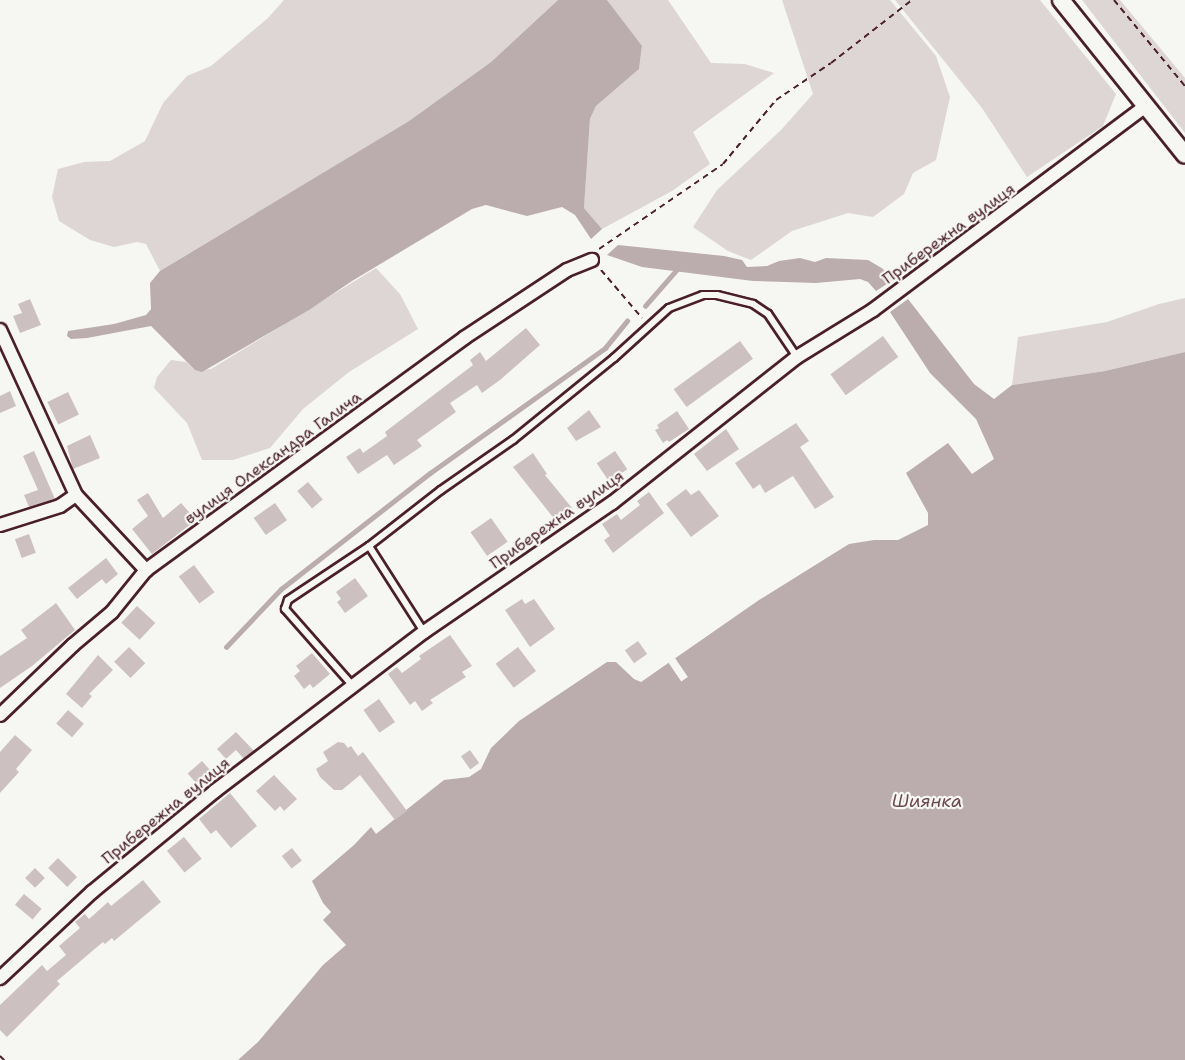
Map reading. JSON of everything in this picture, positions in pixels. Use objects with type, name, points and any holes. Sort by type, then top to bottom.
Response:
[{"type":"street","points":[[1061,0],[1185,155]]},
{"type":"street","name":"Прибережна вулиця","points":[[0,978],[127,863],[215,791],[424,632],[612,503],[796,357],[873,310],[1146,106]]},
{"type":"street","name":"вулиця Олександра Галича","points":[[0,716],[73,645],[112,612],[146,570],[464,338],[567,270],[592,260]]},
{"type":"street","points":[[0,330],[76,495],[146,570]]},
{"type":"street","points":[[0,525],[60,506],[76,495]]},
{"type":"lane","points":[[353,686],[285,609],[288,600],[369,546],[513,440],[614,358],[669,308],[690,298],[717,295],[753,304],[768,314],[796,357]]},
{"type":"lane","points":[[369,546],[424,632]]},
{"type":"path","points":[[648,325],[592,260],[600,248],[626,228],[723,164],[776,100],[831,63],[912,0]]},
{"type":"path","points":[[1114,0],[1185,86]]},
{"type":"path","points":[[0,1056],[4,1060]]},
{"type":"shaded area","points":[[284,0],[558,0],[491,62],[409,121],[160,271],[146,244],[137,242],[114,247],[90,240],[59,221],[52,197],[58,169],[84,162],[110,161],[145,141],[163,103],[187,76],[211,66],[268,18]]},
{"type":"shaded area","points":[[607,0],[668,0],[711,63],[745,64],[774,73],[693,132],[710,164],[672,191],[602,229],[584,208],[590,119],[596,106],[639,69],[642,47]]},
{"type":"shaded area","points":[[782,0],[890,0],[936,56],[950,97],[936,160],[913,173],[904,194],[873,217],[848,213],[792,231],[751,260],[728,251],[693,227],[717,190],[781,130],[813,94]]},
{"type":"shaded area","points":[[895,0],[1040,0],[1116,94],[1103,126],[1027,177],[982,108]]},
{"type":"shaded area","points":[[1082,0],[1120,0],[1185,78],[1185,133]]},
{"type":"shaded area","points":[[376,268],[400,294],[418,329],[349,372],[303,409],[270,448],[233,460],[202,460],[187,423],[154,388],[157,377],[171,360],[186,362],[195,370],[211,369]]},
{"type":"shaded area","points":[[1185,298],[1185,352],[1105,371],[1012,385],[1018,337],[1107,322],[1159,304]]},
{"type":"water","points":[[558,0],[607,0],[642,46],[639,69],[596,106],[590,119],[584,208],[602,229],[591,239],[575,215],[562,207],[527,216],[486,205],[472,209],[352,281],[309,310],[202,372],[195,370],[151,326],[87,338],[71,339],[67,336],[68,331],[114,324],[146,315],[151,309],[150,283],[160,271],[409,121],[491,62]]},
{"type":"water","points":[[618,245],[724,256],[742,260],[747,267],[767,266],[779,261],[800,258],[815,262],[826,258],[868,260],[885,270],[893,280],[876,291],[868,282],[860,279],[816,283],[753,281],[642,267],[607,255]]},
{"type":"water","name":"Шиянка","points":[[908,299],[974,384],[994,399],[1012,385],[1105,371],[1185,352],[1185,1060],[238,1060],[258,1042],[323,965],[346,945],[323,920],[331,912],[323,903],[312,881],[354,845],[371,827],[376,834],[444,780],[469,777],[481,769],[491,748],[519,721],[607,662],[616,662],[634,679],[641,682],[759,600],[849,544],[874,540],[898,540],[928,525],[928,513],[906,473],[948,443],[972,474],[994,459],[976,419],[930,373],[890,312]]},
{"type":"pier","points":[[675,658],[688,677],[681,682],[668,662]]},
{"type":"building","points":[[30,299],[41,325],[20,333],[13,316],[22,313],[18,304]]},
{"type":"building","points":[[526,328],[540,345],[500,380],[482,393],[477,385],[450,403],[456,412],[417,440],[422,446],[394,465],[387,455],[358,474],[346,457],[360,448],[363,453],[387,436],[385,432],[473,365],[470,360],[480,352],[486,361]]},
{"type":"building","points":[[883,336],[898,357],[846,395],[830,374]]},
{"type":"building","points":[[740,341],[753,359],[687,407],[674,389]]},
{"type":"building","points":[[10,391],[16,406],[0,413],[0,396]]},
{"type":"building","points":[[68,392],[79,414],[58,425],[47,402]]},
{"type":"building","points":[[589,410],[601,427],[576,441],[567,428]]},
{"type":"building","points":[[677,411],[689,429],[669,442],[667,440],[663,443],[655,430],[659,428],[657,425]]},
{"type":"building","points":[[796,423],[809,441],[800,447],[834,497],[815,509],[793,476],[765,493],[760,484],[753,489],[735,463]]},
{"type":"building","points":[[726,429],[739,449],[707,471],[694,454]]},
{"type":"building","points":[[90,435],[100,458],[73,469],[67,446]]},
{"type":"building","points":[[34,451],[55,499],[29,507],[24,495],[38,490],[23,456]]},
{"type":"building","points":[[615,451],[627,469],[609,482],[597,463]]},
{"type":"building","points":[[533,453],[547,474],[545,475],[572,508],[556,521],[513,467]]},
{"type":"building","points":[[308,482],[323,500],[312,509],[297,491]]},
{"type":"building","points":[[686,489],[691,495],[699,490],[719,516],[691,537],[666,504]]},
{"type":"building","points":[[649,492],[664,513],[613,553],[604,540],[610,536],[602,524],[617,514],[621,520],[640,505],[637,501]]},
{"type":"building","points":[[148,493],[163,518],[181,503],[196,520],[152,554],[132,529],[148,516],[137,500]]},
{"type":"building","points":[[275,503],[287,520],[266,535],[254,518]]},
{"type":"building","points":[[491,518],[508,542],[487,556],[471,532]]},
{"type":"building","points":[[29,534],[36,553],[22,558],[15,539]]},
{"type":"building","points":[[106,558],[118,574],[106,584],[102,579],[77,599],[68,588]]},
{"type":"building","points":[[194,565],[214,592],[199,604],[179,576]]},
{"type":"building","points":[[355,578],[368,596],[345,613],[337,602],[341,599],[336,592]]},
{"type":"building","points":[[522,599],[525,604],[534,599],[555,629],[530,647],[505,610]]},
{"type":"building","points":[[56,603],[75,630],[32,666],[0,688],[0,656],[27,638],[21,630]]},
{"type":"building","points":[[137,606],[155,623],[140,640],[121,623]]},
{"type":"building","points":[[450,635],[472,666],[462,672],[466,677],[430,700],[433,703],[422,711],[415,701],[410,705],[388,674],[397,667],[402,673],[421,659],[419,656]]},
{"type":"building","points":[[638,641],[647,654],[634,663],[625,650]]},
{"type":"building","points":[[129,647],[145,663],[130,678],[114,662]]},
{"type":"building","points":[[518,647],[536,671],[514,688],[496,664]]},
{"type":"building","points":[[312,653],[330,674],[313,688],[310,684],[304,689],[294,676],[300,671],[296,666]]},
{"type":"building","points":[[98,655],[113,670],[89,694],[92,696],[82,708],[66,694]]},
{"type":"building","points":[[379,699],[395,722],[379,733],[363,710]]},
{"type":"building","points":[[68,710],[84,724],[72,737],[56,724]]},
{"type":"building","points":[[236,732],[254,751],[244,759],[236,750],[226,759],[217,749]]},
{"type":"building","points":[[15,735],[32,750],[16,769],[19,772],[0,793],[0,752]]},
{"type":"building","points":[[338,742],[344,743],[348,748],[351,746],[358,756],[363,752],[407,811],[395,820],[360,775],[342,790],[334,790],[320,777],[316,769],[328,761],[323,752]]},
{"type":"building","points":[[470,750],[479,763],[470,769],[461,756]]},
{"type":"building","points":[[202,761],[215,776],[201,789],[188,773]]},
{"type":"building","points":[[274,775],[297,799],[284,811],[280,806],[275,811],[256,791]]},
{"type":"building","points":[[230,793],[257,826],[231,848],[216,830],[211,834],[199,819]]},
{"type":"building","points":[[184,837],[202,859],[185,873],[167,851]]},
{"type":"building","points":[[292,848],[302,861],[292,869],[282,856]]},
{"type":"building","points":[[58,858],[77,877],[67,887],[48,868]]},
{"type":"building","points":[[35,868],[45,878],[35,888],[25,878]]},
{"type":"building","points":[[143,880],[161,902],[114,941],[112,938],[105,944],[103,942],[57,981],[60,984],[7,1037],[0,1030],[0,1005],[42,965],[47,971],[66,955],[59,946],[80,928],[75,922],[85,914],[89,919],[108,902],[111,906]]},
{"type":"building","points":[[24,894],[42,909],[33,920],[15,905]]},
{"type":"waterway","points":[[645,306],[679,267]]},
{"type":"waterway","points":[[226,647],[281,589],[430,473],[605,348],[627,321]]}]
